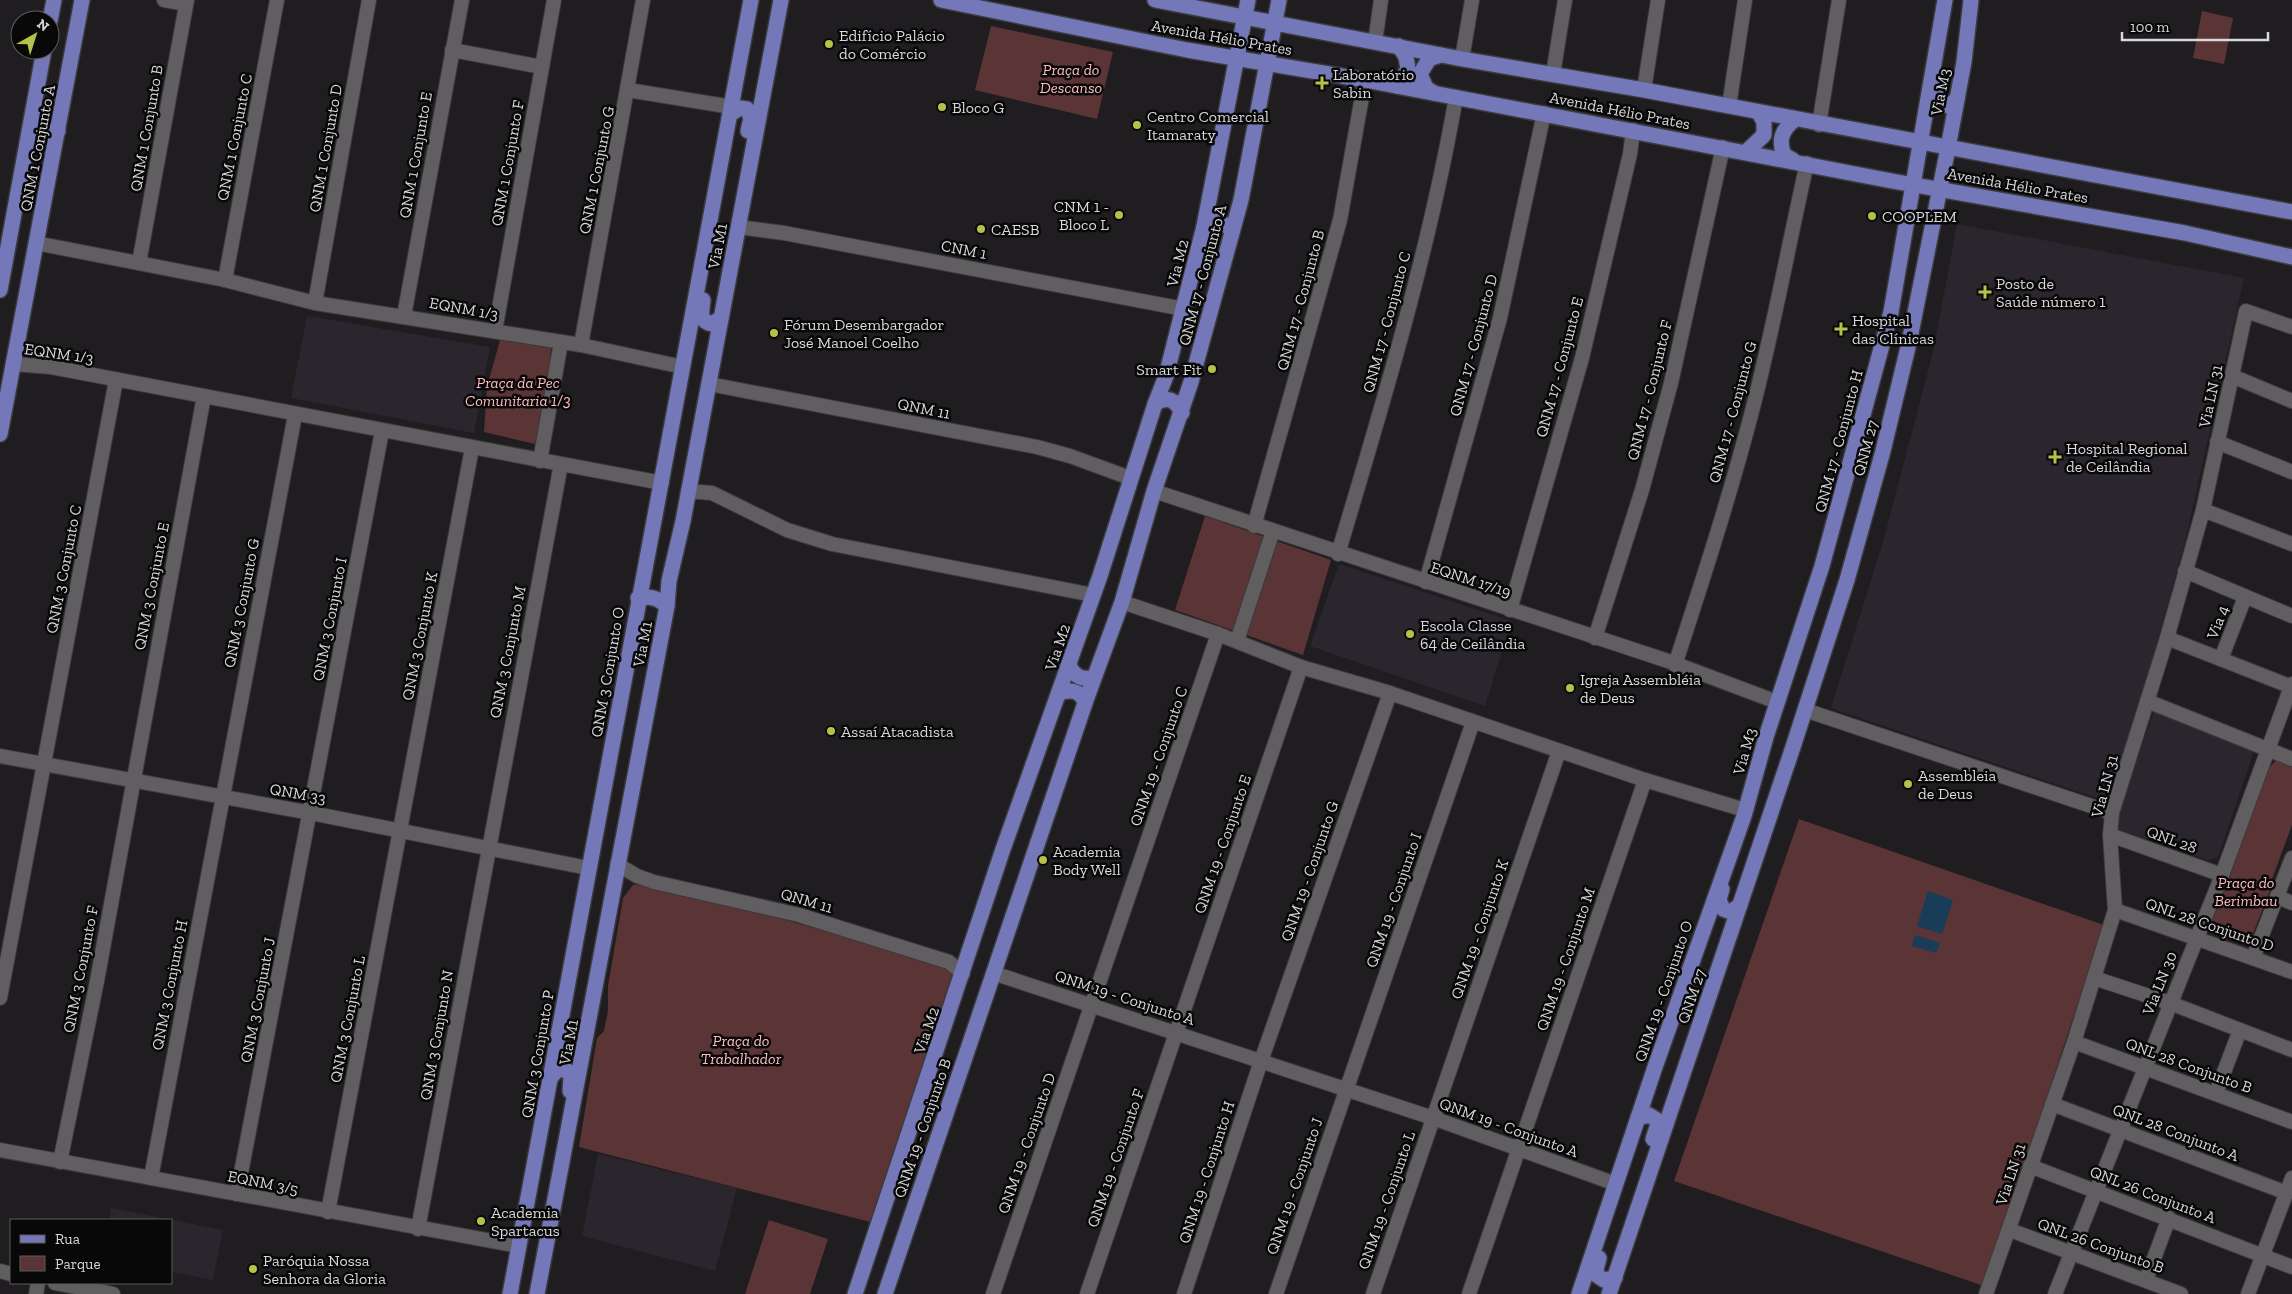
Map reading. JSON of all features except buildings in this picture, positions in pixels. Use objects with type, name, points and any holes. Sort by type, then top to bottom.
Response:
[{"type":"main road","name":"QNM 1 Conjunto A","points":[[36,243],[82,0]]},
{"type":"main road","name":"Via M1","points":[[662,483],[751,0]]},
{"type":"main road","name":"Via M1","points":[[537,1294],[781,0]]},
{"type":"main road","name":"Avenida Hélio Prates","points":[[942,0],[1267,64],[1365,80],[1633,130],[2289,255]]},
{"type":"main road","name":"Avenida Hélio Prates","points":[[1155,0],[1462,59],[1644,90],[1819,125],[2292,212]]},
{"type":"main road","name":"Via M2","points":[[855,1294],[970,955],[1002,852],[1069,665],[1130,478],[1166,376],[1204,226],[1239,58],[1248,0]]},
{"type":"main road","points":[[1267,64],[1279,0]]},
{"type":"main road","points":[[1913,184],[1945,0]]},
{"type":"main road","points":[[1964,62],[1962,26],[1966,0]]},
{"type":"main road","name":"Via M3","points":[[1941,190],[1964,62],[1971,0]]},
{"type":"main road","points":[[1942,17],[1944,48],[1937,101],[1946,107],[1951,106],[1957,99]]},
{"type":"main road","points":[[1397,86],[1408,69],[1406,57],[1399,46]]},
{"type":"main road","points":[[1434,93],[1426,88],[1420,74],[1429,59],[1441,55]]},
{"type":"main road","points":[[0,290],[4,240],[27,147],[42,60]]},
{"type":"main road","name":"QNM 17 - Conjunto A","points":[[1154,491],[1192,382],[1232,232],[1267,64]]},
{"type":"main road","points":[[731,110],[747,109],[750,114],[743,158],[745,187]]},
{"type":"main road","points":[[1746,152],[1764,134],[1764,122],[1759,113]]},
{"type":"main road","points":[[1794,120],[1783,130],[1781,147],[1784,155],[1801,162]]},
{"type":"main road","points":[[31,124],[46,131],[58,131]]},
{"type":"main road","name":"Avenida Hélio Prates","points":[[1952,127],[1954,135],[1960,141],[1997,147],[2045,167]]},
{"type":"main road","points":[[27,147],[40,145],[54,150]]},
{"type":"main road","name":"QNM 17 - Conjunto H","points":[[1777,702],[1819,575],[1870,394],[1891,312],[1913,184]]},
{"type":"main road","name":"QNM 27","points":[[1609,1294],[1805,710],[1849,571],[1883,451],[1911,332],[1941,190]]},
{"type":"main road","points":[[1204,226],[1217,221],[1228,226],[1232,232]]},
{"type":"main road","name":"EQNM 1/3","points":[[14,364],[36,243]]},
{"type":"main road","points":[[1903,247],[1913,244],[1920,250],[1911,295],[1911,332]]},
{"type":"main road","points":[[706,248],[707,273],[701,317],[705,322],[712,324],[721,318]]},
{"type":"main road","points":[[0,434],[14,364]]},
{"type":"main road","points":[[1166,376],[1170,382],[1183,388],[1192,382]]},
{"type":"main road","points":[[1155,404],[1160,400],[1169,399],[1182,412]]},
{"type":"main road","name":"QNM 3 Conjunto O","points":[[588,868],[638,598],[662,483]]},
{"type":"main road","points":[[993,973],[1094,677],[1122,602],[1154,491]]},
{"type":"main road","points":[[644,574],[648,581],[655,585],[663,585],[670,581]]},
{"type":"main road","points":[[638,598],[649,596],[659,599],[667,606]]},
{"type":"main road","points":[[1069,665],[1073,673],[1078,676],[1087,679],[1094,677]]},
{"type":"main road","points":[[1059,693],[1070,690],[1080,693],[1085,703]]},
{"type":"main road","name":"Via M3","points":[[1744,813],[1777,702]]},
{"type":"main road","points":[[1740,905],[1728,912],[1719,904],[1719,900],[1734,856],[1744,813]]},
{"type":"main road","name":"QNM 19 - Conjunto O","points":[[1615,1186],[1744,813]]},
{"type":"main road","name":"QNM 3 Conjunto P","points":[[518,1246],[551,1077],[588,868]]},
{"type":"main road","name":"QNM 19 - Conjunto B","points":[[885,1294],[993,973]]},
{"type":"main road","points":[[567,989],[568,1015],[565,1042],[569,1047],[576,1049],[585,1043]]},
{"type":"main road","points":[[551,1077],[558,1069],[565,1069],[570,1073],[570,1093],[573,1108]]},
{"type":"main road","points":[[1637,1208],[1640,1177],[1658,1124],[1653,1116],[1638,1118]]},
{"type":"main road","points":[[1614,1278],[1604,1280],[1599,1278],[1594,1272],[1610,1224],[1615,1186]]},
{"type":"main road","points":[[1579,1294],[1615,1186]]},
{"type":"main road","points":[[874,1240],[900,1246]]},
{"type":"main road","points":[[510,1294],[518,1246]]},
{"type":"main road","points":[[869,1255],[895,1263]]},
{"type":"street","points":[[164,0],[187,2]]},
{"type":"street","name":"QNM 1 Conjunto C","points":[[225,280],[277,0]]},
{"type":"street","name":"QNM 1 Conjunto D","points":[[315,303],[369,0]]},
{"type":"street","name":"QNM 1 Conjunto E","points":[[404,316],[462,0]]},
{"type":"street","name":"QNM 1 Conjunto F","points":[[495,332],[554,0]]},
{"type":"street","name":"QNM 1 Conjunto G","points":[[581,346],[643,0]]},
{"type":"street","points":[[1375,42],[1382,0]]},
{"type":"street","points":[[1462,59],[1472,0]]},
{"type":"street","points":[[1553,74],[1565,0]]},
{"type":"street","points":[[1644,90],[1658,0]]},
{"type":"street","points":[[1729,106],[1745,0]]},
{"type":"street","points":[[1819,125],[1839,0]]},
{"type":"street","name":"QNM 1 Conjunto B","points":[[139,263],[187,2]]},
{"type":"street","points":[[452,50],[542,67]]},
{"type":"street","name":"QNM 17 - Conjunto B","points":[[1254,526],[1340,220],[1365,80]]},
{"type":"street","points":[[628,90],[731,110]]},
{"type":"street","name":"QNM 17 - Conjunto C","points":[[1338,554],[1397,356],[1426,238],[1456,97]]},
{"type":"street","name":"QNM 17 - Conjunto D","points":[[1426,582],[1500,318],[1544,114]]},
{"type":"street","name":"QNM 17 - Conjunto E","points":[[1510,610],[1582,358],[1630,154],[1633,130]]},
{"type":"street","name":"QNM 17 - Conjunto F","points":[[1595,638],[1642,490],[1671,383],[1723,147]]},
{"type":"street","name":"QNM 17 - Conjunto G","points":[[1675,665],[1716,539],[1751,414],[1779,299],[1801,162]]},
{"type":"street","name":"CNM 1","points":[[738,227],[784,233],[1184,309]]},
{"type":"street","name":"EQNM 1/3","points":[[36,243],[225,280],[315,303],[561,342],[682,367]]},
{"type":"street","name":"Via LN 31","points":[[1991,1293],[2030,1166],[2074,1042],[2115,910],[2110,835],[2112,812],[2167,638],[2202,510],[2246,310],[2292,327]]},
{"type":"street","points":[[540,461],[561,342]]},
{"type":"street","name":"EQNM 1/3","points":[[14,364],[51,367],[295,415],[662,483]]},
{"type":"street","points":[[2232,376],[2292,401]]},
{"type":"street","name":"QNM 3 Conjunto C","points":[[0,998],[116,380]]},
{"type":"street","name":"QNM 11","points":[[709,384],[1037,447],[1070,456],[1130,478]]},
{"type":"street","name":"QNM 3 Conjunto E","points":[[132,782],[204,396]]},
{"type":"street","name":"QNM 3 Conjunto G","points":[[222,798],[295,415]]},
{"type":"street","name":"QNM 3 Conjunto I","points":[[311,813],[382,431]]},
{"type":"street","points":[[2218,442],[2292,472]]},
{"type":"street","name":"QNM 3 Conjunto K","points":[[401,831],[472,448]]},
{"type":"street","name":"QNM 3 Conjunto M","points":[[488,847],[561,464]]},
{"type":"street","points":[[688,491],[712,493],[787,530],[832,544],[1093,595]]},
{"type":"street","name":"EQNM 17/19","points":[[1154,491],[1254,526],[1273,530],[1338,554],[1675,665],[1777,702]]},
{"type":"street","points":[[2202,510],[2292,544]]},
{"type":"street","points":[[1237,641],[1273,530]]},
{"type":"street","points":[[2184,571],[2292,616]]},
{"type":"street","name":"Via 4","points":[[2221,660],[2246,597]]},
{"type":"street","points":[[1122,602],[1218,634],[1301,667],[1390,693],[1744,813]]},
{"type":"street","name":"QNM 19 - Conjunto C","points":[[1092,1004],[1218,634]]},
{"type":"street","points":[[2167,638],[2292,686]]},
{"type":"street","name":"QNM 19 - Conjunto E","points":[[1176,1032],[1301,667]]},
{"type":"street","name":"Via LN 30","points":[[2055,1294],[2222,875],[2292,686]]},
{"type":"street","name":"QNM 19 - Conjunto G","points":[[1261,1061],[1390,693]]},
{"type":"street","points":[[2147,701],[2292,759]]},
{"type":"street","points":[[1805,710],[2112,812]]},
{"type":"street","name":"QNM 19 - Conjunto I","points":[[1346,1089],[1473,722]]},
{"type":"street","name":"QNM 19 - Conjunto K","points":[[1433,1118],[1559,751]]},
{"type":"street","name":"QNM 33","points":[[0,756],[132,782],[311,813],[588,868]]},
{"type":"street","name":"QNM 19 - Conjunto M","points":[[1468,1294],[1645,780]]},
{"type":"street","name":"QNM 3 Conjunto F","points":[[60,1162],[97,981],[132,782]]},
{"type":"street","name":"QNM 3 Conjunto H","points":[[151,1178],[222,798]]},
{"type":"street","name":"QNM 3 Conjunto J","points":[[237,1194],[311,813]]},
{"type":"street","name":"QNM 3 Conjunto L","points":[[328,1212],[401,831]]},
{"type":"street","name":"QNL 28","points":[[2110,835],[2222,875]]},
{"type":"street","name":"QNM 3 Conjunto N","points":[[418,1229],[488,847]]},
{"type":"street","points":[[2253,958],[2292,858]]},
{"type":"street","name":"QNM 11","points":[[617,864],[637,876],[654,882],[799,915],[949,962],[963,974]]},
{"type":"street","name":"QNM 11","points":[[614,885],[654,882]]},
{"type":"street","points":[[2278,897],[2292,903]]},
{"type":"street","name":"QNL 28 Conjunto D","points":[[2115,910],[2292,972]]},
{"type":"street","points":[[949,962],[970,955]]},
{"type":"street","name":"QNM 19 - Conjunto A","points":[[993,973],[1092,1004],[1433,1118],[1615,1186]]},
{"type":"street","points":[[2094,978],[2170,1003],[2292,1050]]},
{"type":"street","name":"QNM 19 - Conjunto D","points":[[993,1294],[1092,1004]]},
{"type":"street","points":[[2216,1092],[2240,1030]]},
{"type":"street","name":"QNM 19 - Conjunto F","points":[[1087,1294],[1176,1032]]},
{"type":"street","name":"QNL 28 Conjunto B","points":[[2074,1042],[2216,1092],[2292,1122]]},
{"type":"street","name":"QNM 19 - Conjunto H","points":[[1184,1294],[1261,1061]]},
{"type":"street","name":"QNM 19 - Conjunto J","points":[[1276,1294],[1346,1089]]},
{"type":"street","name":"QNL 28 Conjunto A","points":[[2052,1104],[2120,1129],[2288,1199]]},
{"type":"street","name":"QNM 19 - Conjunto L","points":[[1373,1294],[1433,1118]]},
{"type":"street","name":"EQNM 3/5","points":[[0,1150],[418,1229],[518,1246]]},
{"type":"street","name":"QNL 26 Conjunto A","points":[[2030,1166],[2169,1218],[2292,1268]]},
{"type":"street","points":[[2248,1294],[2262,1256],[2288,1199],[2292,1178]]},
{"type":"street","points":[[2146,1280],[2169,1218]]},
{"type":"street","name":"QNL 26 Conjunto B","points":[[2010,1230],[2181,1294]]},
{"type":"street","points":[[60,1284],[113,1294]]},
{"type":"shaded area","name":"Hospital Regional de Ceilândia","points":[[1957,224],[2244,278],[2185,542],[2149,673],[2109,802],[1831,708],[1883,542],[1933,352]]},
{"type":"shaded area","points":[[307,316],[490,347],[474,433],[291,398]]},
{"type":"shaded area","name":"Escola Classe 64 de Ceilândia","points":[[1339,564],[1511,621],[1485,706],[1310,646]]},
{"type":"shaded area","points":[[2154,711],[2254,751],[2218,857],[2208,860],[2113,828]]},
{"type":"shaded area","points":[[598,1154],[737,1188],[715,1271],[582,1236]]},
{"type":"shaded area","points":[[111,1208],[167,1219],[109,1219]]},
{"type":"shaded area","points":[[172,1220],[223,1230],[213,1280],[172,1272]]},
{"type":"green space","points":[[2202,11],[2233,18],[2224,64],[2193,58]]},
{"type":"green space","name":"Praça do Descanso","points":[[991,26],[1113,52],[1097,119],[975,90]]},
{"type":"green space","name":"Praça da Pec Comunitaria 1/3","points":[[500,340],[551,348],[548,396],[535,444],[484,432],[487,387]]},
{"type":"green space","points":[[1205,516],[1331,560],[1303,655],[1175,610]]},
{"type":"green space","name":"Praça do Berimbau","points":[[2277,760],[2292,763],[2292,825],[2271,882],[2271,888],[2248,946],[2207,932],[2270,766]]},
{"type":"green space","points":[[1799,819],[2104,925],[1984,1286],[1674,1181]]},
{"type":"green space","name":"Praça do Trabalhador","points":[[638,884],[710,899],[955,967],[959,971],[878,1224],[579,1147],[597,1038],[604,1031],[608,1011],[608,986],[623,898],[633,885]]},
{"type":"green space","points":[[769,1220],[828,1239],[810,1294],[745,1294]]},
{"type":"water","points":[[1928,891],[1953,900],[1942,934],[1917,926]]},
{"type":"water","points":[[1915,935],[1940,943],[1936,953],[1912,946]]},
{"type":"place","name":"Edifício Palácio do Comércio","points":[[829,44]]},
{"type":"place","name":"Laboratório Sabin","points":[[1322,83]]},
{"type":"place","name":"Bloco G","points":[[942,107]]},
{"type":"place","name":"Centro Comercial Itamaraty","points":[[1137,125]]},
{"type":"place","name":"CNM 1 - Bloco L","points":[[1119,215]]},
{"type":"place","name":"COOPLEM","points":[[1872,216]]},
{"type":"place","name":"CAESB","points":[[981,229]]},
{"type":"place","name":"Posto de Saúde número 1","points":[[1985,292]]},
{"type":"place","name":"Hospital das Clínicas","points":[[1841,329]]},
{"type":"place","name":"Fórum Desembargador José Manoel Coelho","points":[[774,333]]},
{"type":"place","name":"Smart Fit","points":[[1212,369]]},
{"type":"place","name":"Hospital Regional de Ceilândia","points":[[2055,457]]},
{"type":"place","name":"Escola Classe 64 de Ceilândia","points":[[1410,634]]},
{"type":"place","name":"Igreja Assembléia de Deus","points":[[1570,688]]},
{"type":"place","name":"Assaí Atacadista","points":[[831,731]]},
{"type":"place","name":"Assembleia de Deus","points":[[1908,784]]},
{"type":"place","name":"Academia Body Well","points":[[1043,860]]},
{"type":"place","name":"Academia Spartacus","points":[[481,1221]]},
{"type":"place","name":"Paróquia Nossa Senhora da Gloria","points":[[253,1269]]}]
